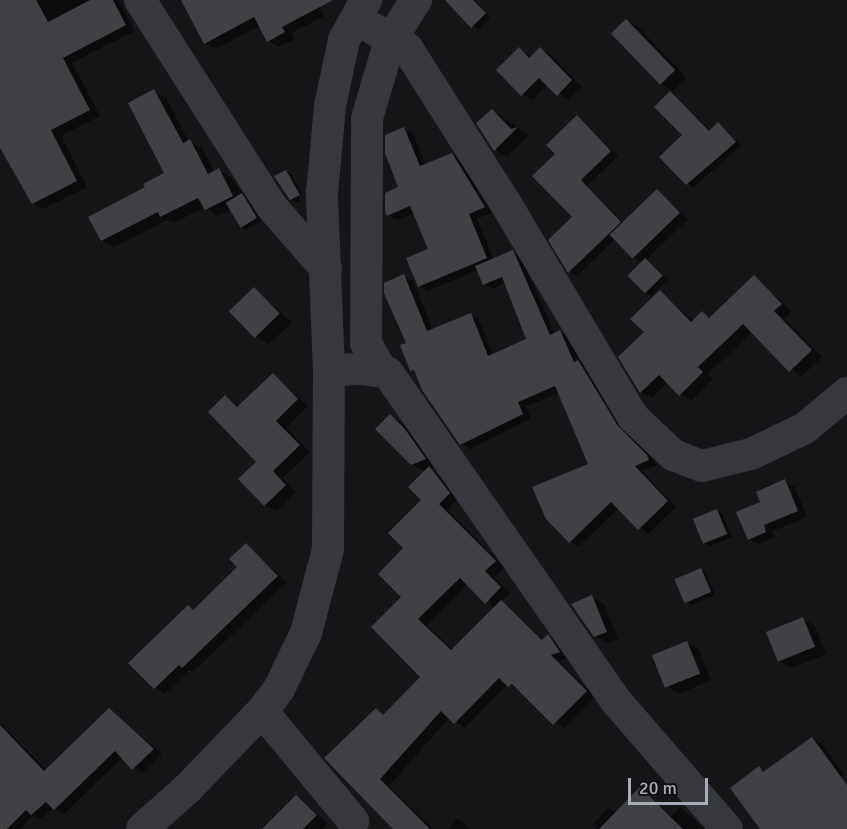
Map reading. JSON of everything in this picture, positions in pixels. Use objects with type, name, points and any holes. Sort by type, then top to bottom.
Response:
[{"type":"street","points":[[140,0],[272,207],[326,269]]},
{"type":"street","points":[[352,370],[326,269],[322,193],[330,106],[344,40],[372,22],[416,0]]},
{"type":"street","points":[[142,829],[265,715],[306,633],[328,549],[352,370],[366,343],[367,118],[377,75],[372,22]]},
{"type":"street","points":[[372,22],[407,48],[503,199],[633,417],[673,455],[702,466],[751,454],[805,428],[847,393]]},
{"type":"street","points":[[352,370],[388,373],[476,496],[616,701],[727,829]]},
{"type":"street","points":[[265,715],[294,746],[353,821]]},
{"type":"building","points":[[0,0],[36,0],[48,22],[90,0],[113,0],[126,25],[63,58],[90,110],[51,130],[77,181],[32,204],[0,148]]},
{"type":"building","points":[[181,0],[333,0],[282,27],[285,32],[267,42],[254,17],[204,44]]},
{"type":"building","points":[[445,0],[473,0],[486,13],[471,28]]},
{"type":"building","points":[[626,19],[675,70],[660,85],[611,34]]},
{"type":"building","points":[[519,47],[529,58],[540,47],[572,80],[557,96],[539,78],[521,96],[496,70]]},
{"type":"building","points":[[154,89],[183,143],[190,139],[208,174],[219,168],[233,196],[205,210],[198,198],[160,217],[158,212],[101,241],[88,217],[145,187],[143,184],[164,173],[128,103]]},
{"type":"building","points":[[670,91],[709,131],[718,122],[736,142],[686,185],[659,157],[682,135],[654,107]]},
{"type":"building","points":[[492,109],[511,129],[518,127],[494,151],[476,123]]},
{"type":"building","points":[[577,115],[611,151],[581,180],[621,222],[568,273],[548,240],[572,217],[532,176],[555,154],[546,145]]},
{"type":"building","points":[[404,127],[420,166],[452,153],[485,207],[469,214],[487,258],[418,287],[406,258],[428,249],[410,206],[387,216],[385,211],[385,193],[398,187],[385,153],[385,135]]},
{"type":"building","points":[[286,170],[300,195],[290,200],[274,176]]},
{"type":"building","points":[[657,189],[680,213],[632,259],[610,235]]},
{"type":"building","points":[[242,193],[257,218],[241,228],[226,203]]},
{"type":"building","points":[[513,250],[550,335],[560,330],[574,362],[578,360],[618,426],[647,455],[649,460],[635,466],[668,501],[638,530],[611,502],[569,543],[546,519],[532,487],[588,464],[555,386],[518,402],[523,414],[460,445],[422,390],[414,370],[410,371],[400,345],[406,343],[384,293],[384,283],[404,274],[427,331],[471,313],[488,356],[526,339],[502,277],[483,285],[475,266]]},
{"type":"building","points":[[645,258],[663,276],[645,293],[627,276]]},
{"type":"building","points":[[754,275],[782,304],[774,311],[812,350],[789,372],[743,324],[698,367],[703,372],[679,396],[659,375],[640,393],[618,357],[644,332],[630,319],[660,290],[691,322],[702,311],[709,318]]},
{"type":"building","points":[[254,287],[280,314],[255,338],[229,311]]},
{"type":"building","points":[[273,373],[298,399],[276,421],[300,445],[273,471],[286,485],[264,506],[238,479],[256,462],[208,412],[225,395],[237,407]]},
{"type":"building","points":[[390,414],[405,429],[426,459],[411,465],[375,429]]},
{"type":"building","points":[[429,466],[450,493],[439,504],[496,561],[485,571],[501,587],[485,604],[460,578],[418,619],[451,650],[501,600],[542,640],[548,634],[560,652],[551,655],[587,691],[553,725],[512,684],[508,687],[499,678],[454,724],[441,711],[380,779],[430,829],[393,829],[324,758],[376,708],[383,715],[420,677],[371,627],[401,597],[378,574],[403,548],[388,533],[421,500],[408,487]]},
{"type":"building","points":[[785,479],[798,511],[764,525],[766,532],[748,540],[736,512],[760,502],[756,492]]},
{"type":"building","points":[[717,509],[727,534],[703,544],[693,519]]},
{"type":"building","points":[[246,543],[278,576],[182,668],[179,665],[154,689],[128,663],[188,605],[193,610],[237,567],[229,559]]},
{"type":"building","points":[[701,568],[711,592],[684,603],[674,579]]},
{"type":"building","points":[[592,595],[607,632],[594,637],[571,604]]},
{"type":"building","points":[[803,617],[815,647],[778,662],[766,632]]},
{"type":"building","points":[[687,641],[700,673],[665,688],[652,655]]},
{"type":"building","points":[[109,708],[154,749],[132,770],[115,751],[54,810],[46,802],[31,815],[26,810],[7,829],[0,829],[0,725],[44,771]]},
{"type":"building","points":[[812,737],[847,785],[847,829],[760,829],[730,788],[759,766],[763,772]]},
{"type":"building","points":[[640,787],[683,829],[599,829]]},
{"type":"building","points":[[296,795],[317,815],[303,829],[262,829]]}]
